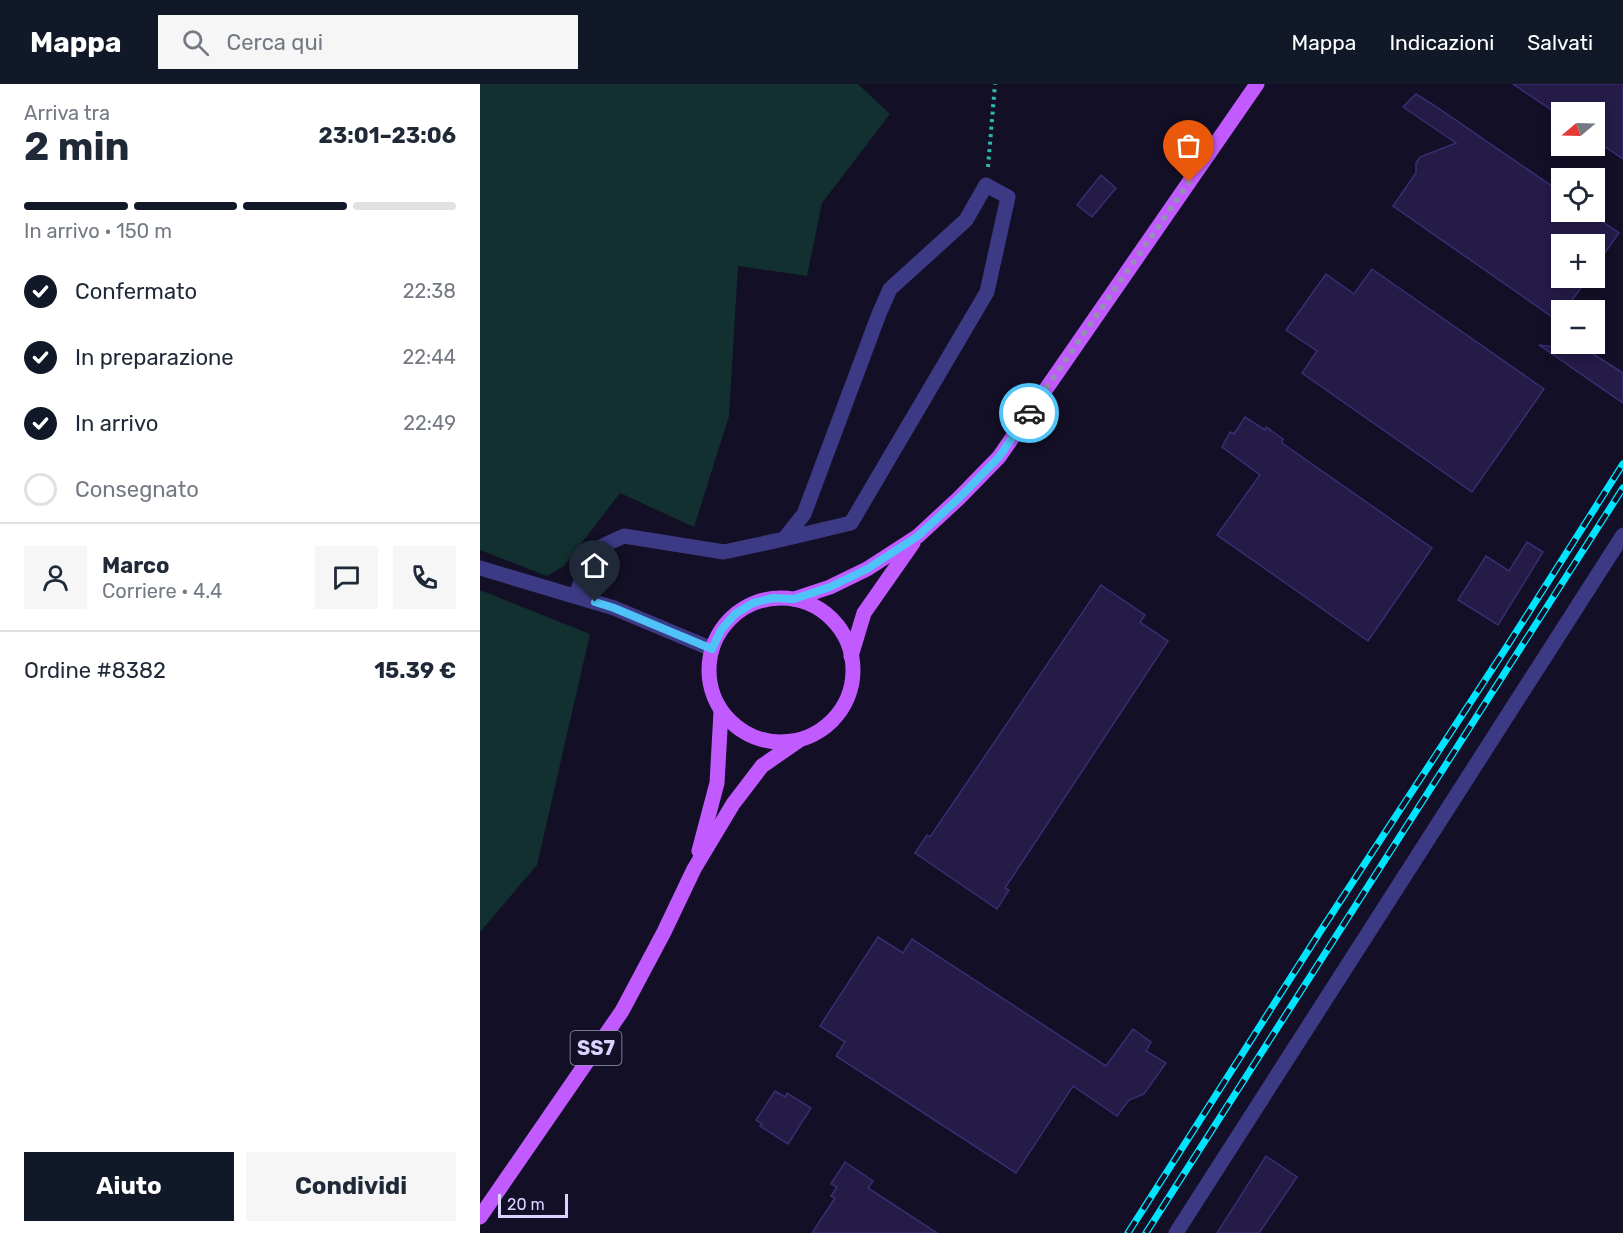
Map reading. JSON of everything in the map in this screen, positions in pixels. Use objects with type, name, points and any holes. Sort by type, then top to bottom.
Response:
[{"type":"main road","points":[[794,599],[830,587],[867,569],[918,536],[999,457],[1257,84]]},
{"type":"main road","points":[[851,656],[864,613],[918,536]]},
{"type":"main road","points":[[773,598],[794,599],[814,606],[831,619],[844,636],[851,656],[852,678],[847,700],[835,718],[819,732],[798,741],[776,743],[755,738],[736,728],[721,712],[712,692],[708,671],[712,649],[721,630],[735,614],[753,603],[773,598]]},
{"type":"main road","name":"SS7","points":[[694,869],[717,783],[721,712]]},
{"type":"main road","name":"SS7","points":[[480,1217],[622,1011],[694,869],[733,804],[762,766],[798,741]]},
{"type":"street","points":[[576,596],[591,551],[624,536],[724,552],[851,523],[987,292],[1008,197],[986,186],[966,220],[890,289],[874,325],[804,514],[784,538]]},
{"type":"street","points":[[1176,1233],[1623,535]]},
{"type":"street","points":[[480,568],[614,608],[712,649]]},
{"type":"path","points":[[986,186],[995,84]]},
{"type":"green space","points":[[480,84],[858,84],[890,114],[822,203],[807,276],[738,266],[729,416],[694,527],[620,493],[564,566],[547,576],[480,550]]},
{"type":"green space","points":[[480,590],[590,634],[537,865],[480,932]]},
{"type":"building","points":[[1513,84],[1623,84],[1623,159],[1605,147],[1605,102],[1551,102],[1551,110]]},
{"type":"building","points":[[1416,94],[1551,185],[1551,222],[1603,222],[1619,233],[1605,253],[1605,234],[1551,234],[1551,288],[1581,288],[1572,300],[1551,300],[1551,316],[1393,206],[1416,173],[1416,163],[1420,157],[1456,143],[1403,107]]},
{"type":"building","points":[[1101,175],[1116,188],[1092,217],[1077,205]]},
{"type":"building","points":[[1372,269],[1544,389],[1472,492],[1302,373],[1317,351],[1286,330],[1326,274],[1354,294]]},
{"type":"building","points":[[1539,345],[1551,347],[1551,353]]},
{"type":"building","points":[[1552,354],[1593,354],[1623,373],[1623,403]]},
{"type":"building","points":[[1245,417],[1265,430],[1266,427],[1283,439],[1282,443],[1432,548],[1368,641],[1217,535],[1260,475],[1222,447],[1230,432],[1234,434]]},
{"type":"building","points":[[1527,542],[1543,552],[1498,625],[1458,600],[1486,556],[1509,571]]},
{"type":"building","points":[[1101,585],[1145,615],[1140,622],[1168,641],[1005,888],[1009,890],[997,909],[915,853],[927,835],[930,837]]},
{"type":"building","points":[[878,937],[903,953],[912,939],[1106,1066],[1133,1029],[1151,1042],[1146,1051],[1166,1063],[1144,1094],[1129,1100],[1117,1116],[1073,1086],[1016,1173],[836,1056],[845,1042],[820,1026]]},
{"type":"building","points":[[775,1091],[785,1097],[787,1093],[811,1108],[788,1144],[760,1126],[762,1124],[756,1120]]},
{"type":"building","points":[[1266,1156],[1297,1177],[1259,1233],[1217,1233]]},
{"type":"building","points":[[845,1162],[873,1181],[868,1188],[937,1233],[812,1233],[835,1198],[831,1196],[837,1187],[831,1184]]},
{"type":"railway","points":[[1128,1233],[1623,464]]},
{"type":"railway","points":[[1146,1233],[1623,488]]},
{"type":"way so far","points":[[1029,413],[1189,182]]},
{"type":"route","points":[[595,602],[712,649],[721,630],[735,614],[753,603],[773,598],[794,599],[830,587],[867,569],[918,536],[999,457],[1029,413]]}]
